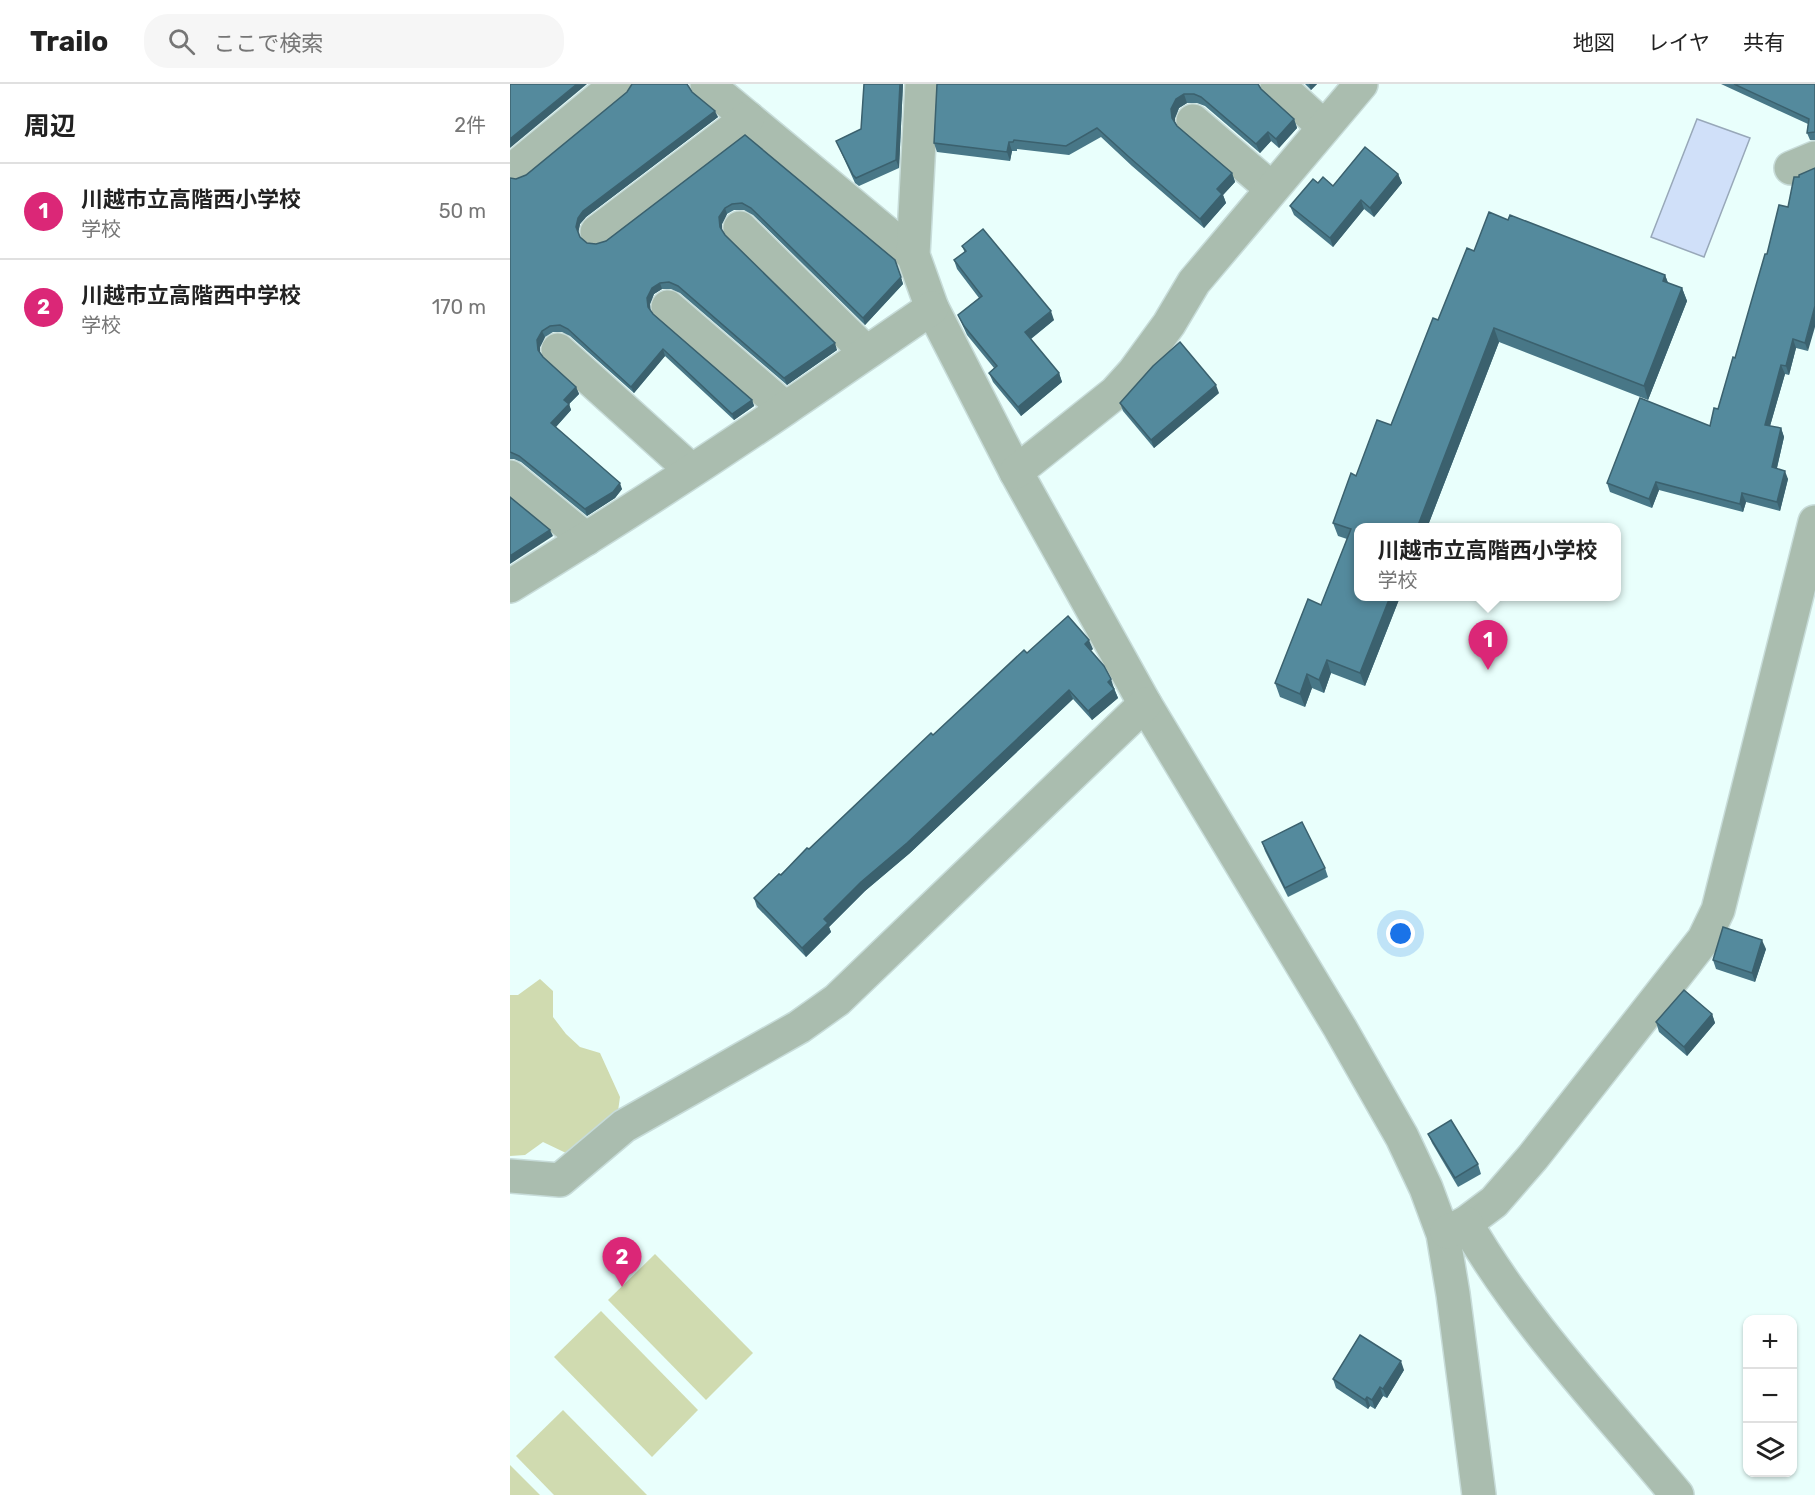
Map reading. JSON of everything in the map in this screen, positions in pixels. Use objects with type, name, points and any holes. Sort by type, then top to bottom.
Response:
[{"type":"street","points":[[516,167],[617,84]]},
{"type":"street","points":[[707,84],[913,255]]},
{"type":"street","points":[[922,84],[913,255],[932,308],[1016,472],[1145,704],[1340,1028],[1402,1137],[1426,1188],[1454,1228],[1487,1259],[1557,1351],[1677,1495]]},
{"type":"street","points":[[1277,84],[1324,127]]},
{"type":"street","points":[[1016,472],[1115,393],[1134,372],[1169,324],[1194,282],[1361,84]]},
{"type":"street","points":[[597,232],[748,118]]},
{"type":"street","points":[[1193,121],[1271,189]]},
{"type":"street","points":[[741,228],[866,352]]},
{"type":"street","points":[[668,307],[785,408]]},
{"type":"street","points":[[510,586],[691,470],[932,308]]},
{"type":"street","points":[[558,350],[691,470]]},
{"type":"street","points":[[510,477],[586,539]]},
{"type":"street","points":[[1454,1228],[1494,1202],[1533,1157],[1704,939],[1718,910],[1815,522]]},
{"type":"street","points":[[510,1176],[560,1180],[624,1126],[799,1027],[837,1000],[1145,704]]},
{"type":"street","points":[[1454,1228],[1453,1294],[1479,1495]]},
{"type":"green space","points":[[540,979],[553,991],[553,1017],[566,1034],[580,1047],[600,1053],[620,1097],[618,1111],[566,1153],[543,1142],[525,1155],[510,1156],[510,995],[518,995]]},
{"type":"green space","points":[[655,1254],[753,1353],[706,1400],[608,1300]]},
{"type":"green space","points":[[601,1311],[698,1410],[652,1457],[554,1357]]},
{"type":"green space","points":[[563,1410],[647,1495],[554,1495],[516,1456]]},
{"type":"green space","points":[[510,1465],[540,1495],[510,1495]]},
{"type":"water","points":[[1697,119],[1750,138],[1704,257],[1651,237]]},
{"type":"building","points":[[510,84],[577,84],[510,139]]},
{"type":"building","points":[[632,84],[687,84],[692,92],[715,111],[583,211],[576,227],[580,237],[587,243],[596,244],[606,241],[745,135],[895,260],[901,277],[863,318],[751,208],[742,203],[732,204],[725,208],[719,217],[720,227],[725,235],[835,343],[784,378],[678,286],[669,282],[660,283],[652,288],[647,298],[648,307],[653,314],[752,400],[732,414],[663,349],[631,387],[568,329],[560,325],[550,326],[542,331],[537,340],[538,350],[576,387],[564,400],[569,404],[551,423],[620,483],[613,492],[585,509],[519,456],[510,452],[510,178],[516,179],[526,175],[627,92]]},
{"type":"building","points":[[864,84],[900,84],[896,160],[856,178],[836,141],[861,129]]},
{"type":"building","points":[[937,84],[1258,84],[1294,119],[1276,139],[1268,132],[1256,144],[1201,97],[1184,94],[1176,99],[1171,109],[1172,118],[1177,126],[1232,173],[1217,189],[1222,194],[1200,219],[1097,128],[1066,146],[1014,140],[1009,142],[1007,152],[934,143]]},
{"type":"building","points":[[1734,84],[1815,84],[1815,132],[1807,133],[1809,119]]},
{"type":"building","points":[[1365,147],[1398,174],[1370,208],[1361,200],[1330,238],[1290,206],[1313,179],[1318,183],[1323,177],[1333,186]]},
{"type":"building","points":[[1815,168],[1815,306],[1805,343],[1793,339],[1786,366],[1781,365],[1765,425],[1781,428],[1772,467],[1785,471],[1777,502],[1742,493],[1740,504],[1656,482],[1649,499],[1607,483],[1640,398],[1710,426],[1714,408],[1718,409],[1733,357],[1735,358],[1765,254],[1767,254],[1779,205],[1788,207],[1794,177],[1799,177]]},
{"type":"building","points":[[1489,212],[1508,220],[1510,215],[1665,275],[1663,281],[1682,288],[1644,386],[1494,328],[1419,523],[1354,523],[1354,601],[1388,601],[1360,673],[1327,660],[1319,680],[1307,674],[1300,694],[1275,683],[1308,599],[1321,605],[1351,529],[1333,523],[1351,473],[1356,476],[1377,420],[1391,425],[1433,318],[1438,320],[1467,248],[1474,251]]},
{"type":"building","points":[[983,229],[1051,311],[1025,332],[1059,373],[1018,407],[989,373],[997,366],[964,326],[958,315],[982,296],[954,260],[966,251],[962,246]]},
{"type":"building","points":[[1180,342],[1216,385],[1151,440],[1120,403],[1153,366]]},
{"type":"building","points":[[510,497],[550,530],[510,556]]},
{"type":"building","points":[[1068,616],[1089,640],[1085,644],[1104,666],[1111,679],[1108,682],[1114,689],[1088,711],[1069,690],[907,843],[861,882],[824,919],[828,923],[802,948],[754,898],[931,733],[933,735],[1024,650],[1027,653]]},
{"type":"building","points":[[1302,822],[1325,868],[1285,888],[1262,842]]},
{"type":"building","points":[[1723,927],[1762,940],[1752,973],[1713,960]]},
{"type":"building","points":[[1684,990],[1712,1014],[1684,1047],[1656,1022]]},
{"type":"building","points":[[1451,1120],[1478,1164],[1455,1178],[1428,1134]]},
{"type":"building","points":[[1360,1335],[1401,1361],[1383,1389],[1380,1387],[1372,1400],[1367,1397],[1365,1400],[1333,1379]]},
{"type":"place","name":"川越市立高階西小学校","points":[[1488,670]]},
{"type":"place","name":"川越市立高階西中学校","points":[[622,1287]]}]
